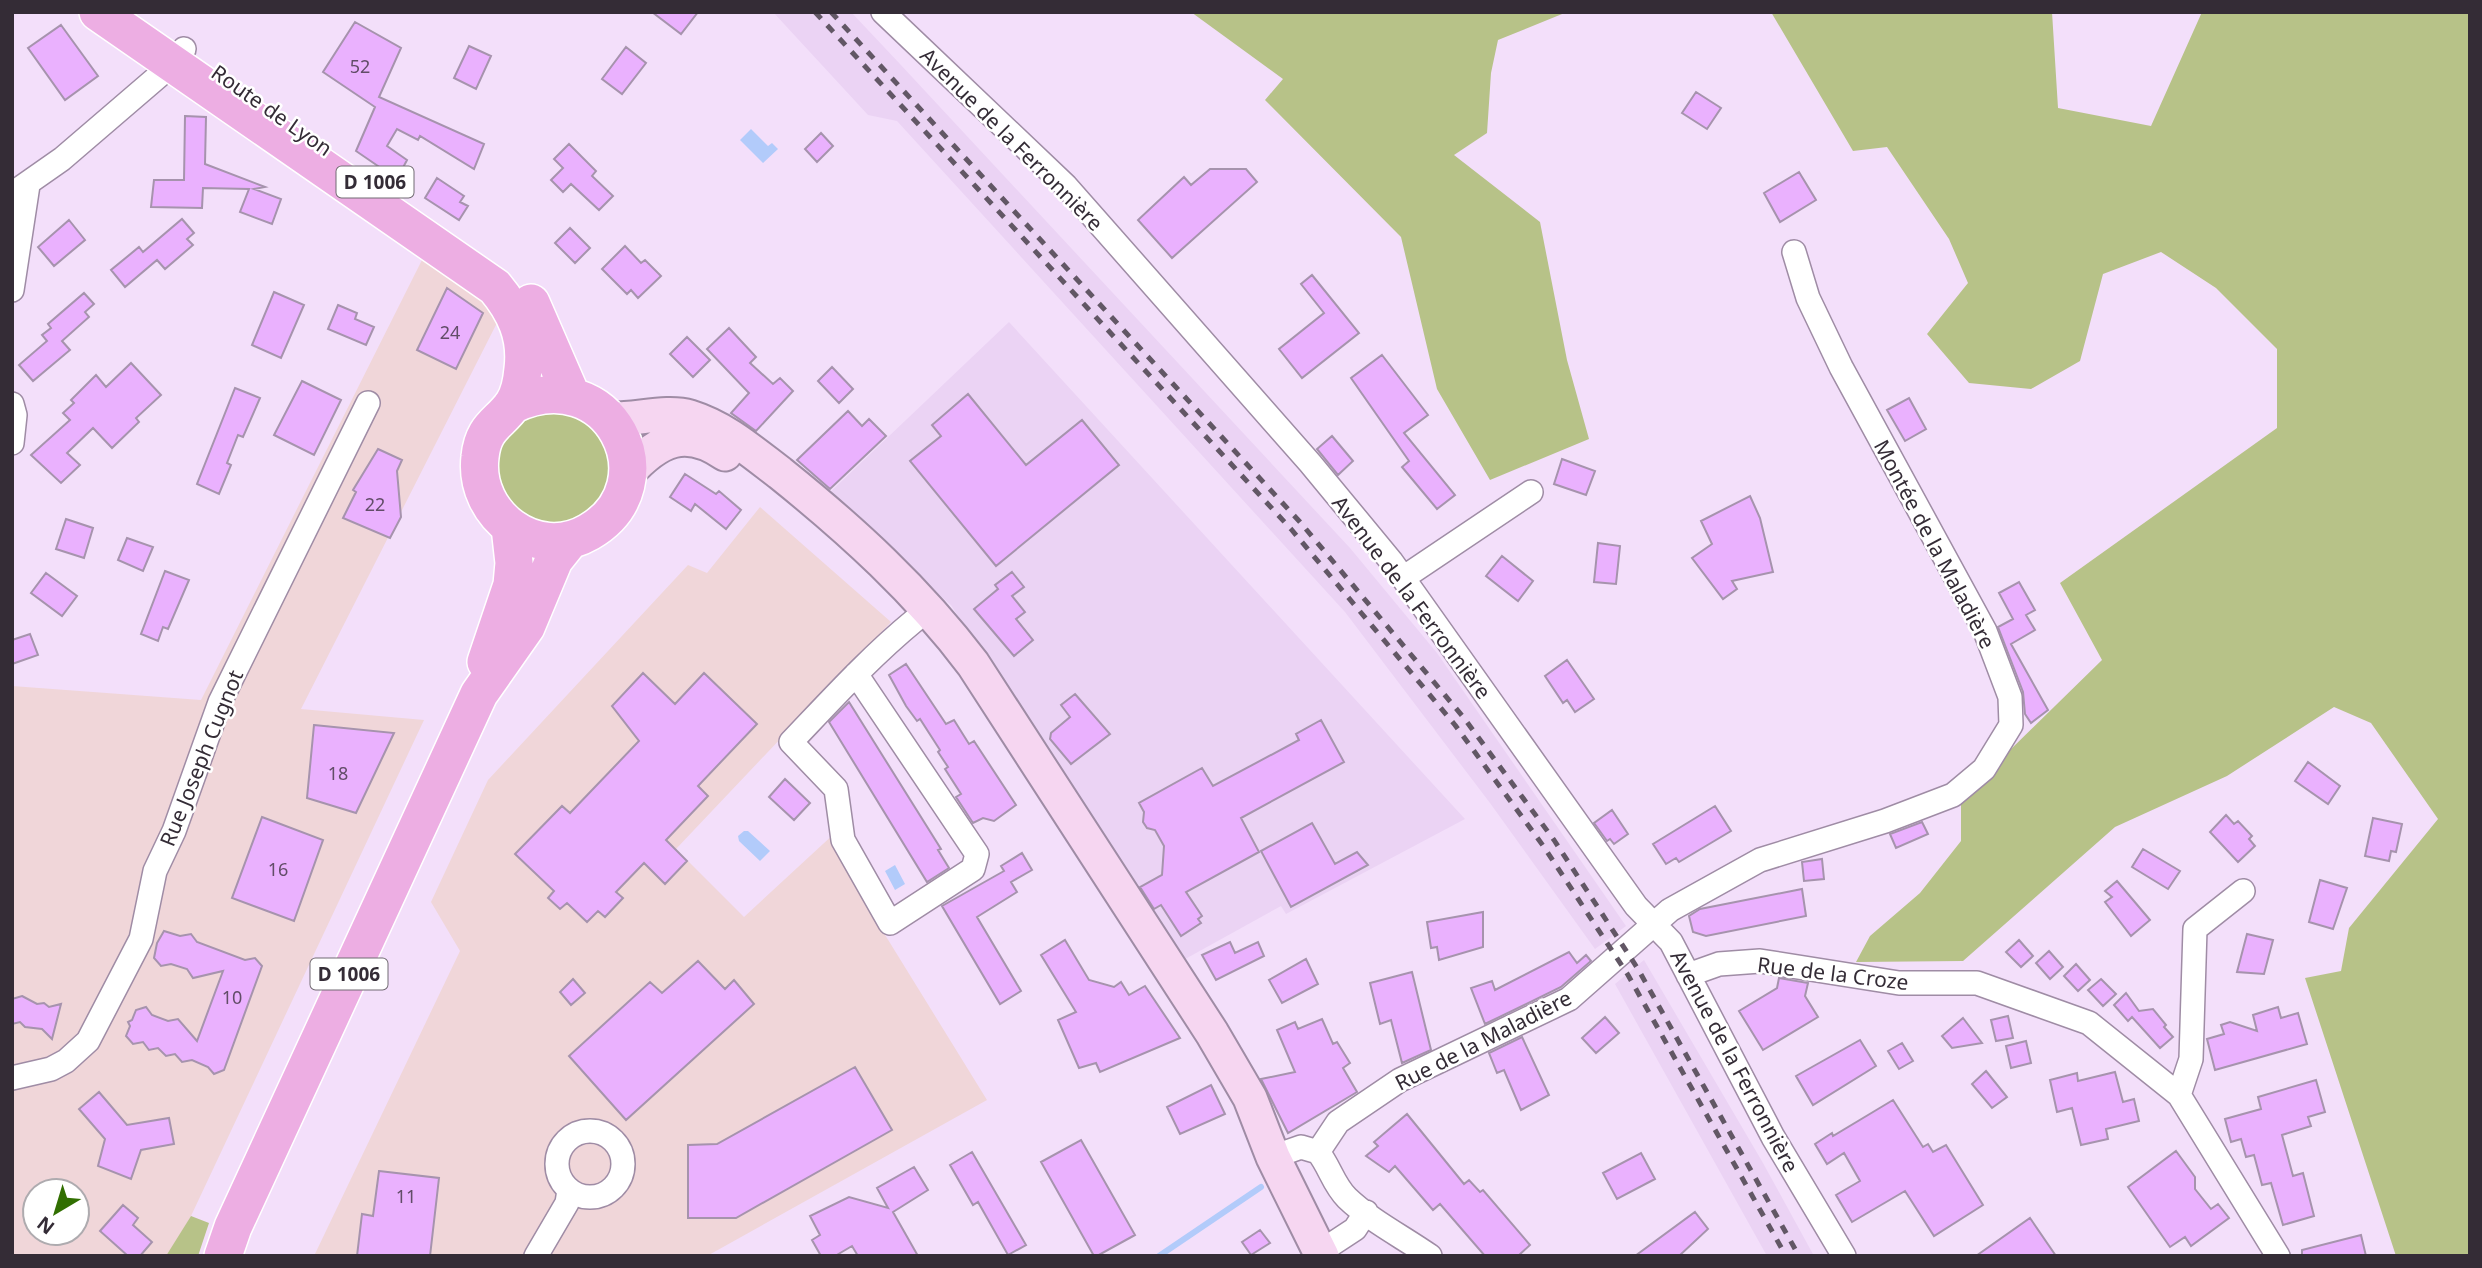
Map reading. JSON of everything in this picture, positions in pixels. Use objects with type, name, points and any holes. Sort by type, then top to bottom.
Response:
[{"type":"main road","name":"D 1006","points":[[98,12],[178,56]]},
{"type":"main road","name":"Route de Lyon","points":[[130,12],[178,56],[495,287],[518,319],[523,338],[523,370],[512,405]]},
{"type":"main road","name":"Route de Lyon","points":[[178,56],[496,265],[518,284],[537,316],[571,395]]},
{"type":"main road","points":[[541,394],[571,395],[592,404],[610,419],[621,435],[628,472],[624,491],[609,515],[588,533],[570,540],[549,541],[528,537],[510,527],[495,513],[485,495],[480,475],[480,455],[486,436],[497,418],[512,405],[541,394]]},
{"type":"main road","points":[[610,419],[687,416],[721,429],[838,522],[910,588],[943,624],[974,664],[1212,1033],[1250,1098],[1273,1157],[1321,1254]]},
{"type":"main road","points":[[628,472],[652,451],[666,444],[697,438],[713,445],[826,535],[915,620],[959,674],[1147,962],[1235,1107],[1273,1157]]},
{"type":"main road","name":"D 1006","points":[[479,694],[488,653],[512,585],[514,564],[510,527]]},
{"type":"main road","name":"D 1006","points":[[223,1256],[250,1190],[479,694],[526,627],[554,560],[570,540]]},
{"type":"street","name":"Avenue de la Ferronnière","points":[[883,12],[1066,186],[1310,463],[1403,578],[1636,906],[1671,942],[1773,1137],[1843,1256]]},
{"type":"street","points":[[12,290],[20,190],[62,159],[178,56]]},
{"type":"street","name":"Montée de la Maladière","points":[[1654,924],[1670,910],[1760,860],[1885,821],[1953,795],[1984,769],[2011,725],[2010,697],[1985,631],[1841,367],[1808,299],[1794,252]]},
{"type":"street","name":"Rue Joseph Cugnot","points":[[12,1078],[51,1069],[66,1061],[88,1041],[94,1030],[141,939],[155,871],[174,831],[219,702],[368,403]]},
{"type":"street","points":[[12,404],[15,415],[12,443]]},
{"type":"street","points":[[1403,578],[1531,492]]},
{"type":"street","points":[[856,674],[977,854],[973,869],[890,923],[843,839],[836,789],[791,742],[856,674],[915,620]]},
{"type":"street","points":[[2179,1095],[2191,1059],[2195,929],[2243,891]]},
{"type":"street","name":"Rue de la Maladière","points":[[1318,1152],[1338,1122],[1400,1080],[1569,999],[1654,924]]},
{"type":"street","name":"Rue de la Croze","points":[[1688,975],[1719,964],[1760,961],[1899,983],[1978,983],[2089,1023],[2179,1095],[2278,1256]]},
{"type":"street","points":[[1273,1157],[1301,1147],[1318,1152],[1326,1162],[1333,1181],[1348,1199],[1430,1256]]},
{"type":"street","points":[[536,1256],[567,1203],[569,1190]]},
{"type":"street","points":[[1321,1254],[1355,1229],[1366,1212]]},
{"type":"shaded area","points":[[773,12],[851,12],[900,64],[1350,548],[1437,653],[1626,926],[1595,949],[1490,803],[1345,612],[897,121],[868,115]]},
{"type":"shaded area","points":[[423,258],[501,315],[301,709],[424,720],[191,1216],[168,1256],[12,1256],[12,686],[201,700]]},
{"type":"shaded area","points":[[1009,322],[1465,819],[1286,914],[1281,906],[1178,963],[951,605],[825,497]]},
{"type":"shaded area","points":[[760,507],[891,622],[676,849],[744,917],[836,832],[874,917],[987,1100],[707,1256],[314,1256],[460,951],[431,902],[488,780],[688,565],[707,573]]},
{"type":"shaded area","points":[[1644,960],[1814,1256],[1767,1256],[1615,984]]},
{"type":"green space","points":[[1191,12],[1567,12],[1498,40],[1491,73],[1487,133],[1454,155],[1540,222],[1567,360],[1589,439],[1490,480],[1437,389],[1401,237],[1265,100],[1283,79]]},
{"type":"green space","points":[[1771,12],[2052,12],[2058,108],[2151,126],[2202,12],[2470,12],[2470,1256],[2396,1256],[2305,978],[2341,971],[2349,928],[2438,819],[2371,723],[2334,707],[2227,776],[2115,827],[1963,961],[1856,962],[1870,936],[1920,893],[1961,841],[1961,798],[2102,660],[2060,583],[2277,428],[2277,349],[2216,288],[2161,252],[2103,274],[2080,361],[2031,389],[1969,383],[1927,334],[1968,283],[1949,239],[1887,147],[1853,151]]},
{"type":"green space","points":[[554,410],[576,415],[594,427],[606,445],[611,467],[606,489],[594,507],[576,519],[554,524],[532,519],[514,507],[502,489],[497,467],[502,445],[514,427],[532,415]]},
{"type":"green space","points":[[191,1216],[209,1223],[198,1256],[166,1256]]},
{"type":"water","points":[[751,129],[768,146],[772,143],[778,149],[763,163],[740,140]]},
{"type":"water","points":[[748,831],[770,851],[760,861],[739,841],[738,836]]},
{"type":"water","points":[[895,865],[905,884],[895,890],[885,871]]},
{"type":"building","points":[[652,12],[698,12],[681,34]]},
{"type":"building","points":[[355,22],[401,48],[379,97],[484,144],[474,169],[420,136],[418,140],[397,129],[387,146],[407,160],[397,179],[356,151],[375,107],[323,72]]},
{"type":"building","points":[[61,25],[98,76],[65,100],[28,48]]},
{"type":"building","points":[[469,46],[491,56],[476,89],[454,78]]},
{"type":"building","points":[[626,47],[646,63],[622,94],[602,79]]},
{"type":"building","points":[[1696,92],[1721,108],[1707,129],[1682,113]]},
{"type":"building","points":[[185,116],[206,117],[205,164],[265,187],[254,189],[281,199],[272,224],[240,212],[249,189],[203,188],[202,208],[151,207],[154,180],[184,180]]},
{"type":"building","points":[[821,133],[833,146],[817,162],[805,149]]},
{"type":"building","points":[[569,144],[596,171],[592,176],[613,196],[599,210],[571,184],[563,192],[551,180],[563,168],[554,159]]},
{"type":"building","points":[[1210,169],[1246,169],[1257,182],[1172,258],[1138,220],[1184,177],[1191,185]]},
{"type":"building","points":[[1799,172],[1816,200],[1780,222],[1764,193]]},
{"type":"building","points":[[437,178],[464,196],[460,202],[468,206],[459,220],[425,198]]},
{"type":"building","points":[[182,219],[194,233],[187,239],[193,245],[165,269],[157,260],[125,287],[111,270],[139,247],[143,252]]},
{"type":"building","points":[[69,220],[85,240],[54,266],[38,247]]},
{"type":"building","points":[[570,228],[590,248],[575,263],[555,243]]},
{"type":"building","points":[[625,246],[641,263],[645,260],[661,276],[638,298],[631,290],[627,294],[602,269]]},
{"type":"building","points":[[1312,275],[1359,333],[1302,378],[1279,349],[1324,313],[1301,284]]},
{"type":"building","points":[[447,288],[483,313],[456,369],[417,350]]},
{"type":"building","points":[[274,292],[304,305],[281,358],[252,345]]},
{"type":"building","points":[[84,293],[94,304],[85,312],[89,317],[62,341],[70,350],[33,381],[19,365],[47,341],[42,335],[51,328],[48,324]]},
{"type":"building","points":[[338,305],[357,313],[355,319],[374,327],[366,345],[328,329]]},
{"type":"building","points":[[729,328],[756,357],[750,363],[773,384],[780,378],[793,391],[756,431],[731,413],[749,393],[707,349]]},
{"type":"building","points":[[687,337],[710,360],[693,377],[670,354]]},
{"type":"building","points":[[1382,355],[1428,415],[1404,433],[1455,495],[1437,509],[1402,467],[1409,461],[1351,378]]},
{"type":"building","points":[[131,363],[161,395],[136,418],[139,422],[112,448],[93,428],[67,453],[80,465],[61,483],[31,455],[70,420],[63,413],[74,403],[71,400],[96,375],[106,387]]},
{"type":"building","points":[[832,367],[853,389],[839,403],[818,381]]},
{"type":"building","points":[[302,381],[341,400],[314,455],[274,435]]},
{"type":"building","points":[[235,388],[260,398],[243,437],[238,435],[227,463],[231,465],[219,494],[197,484]]},
{"type":"building","points":[[968,394],[1026,465],[1082,420],[1119,465],[996,566],[910,461],[941,436],[932,425]]},
{"type":"building","points":[[1909,398],[1926,429],[1905,441],[1887,410]]},
{"type":"building","points":[[848,411],[862,426],[869,419],[886,436],[830,489],[797,460]]},
{"type":"building","points":[[1332,436],[1353,461],[1338,475],[1317,449]]},
{"type":"building","points":[[378,449],[402,460],[397,471],[401,517],[390,538],[343,518],[356,492],[353,490]]},
{"type":"building","points":[[1562,459],[1595,471],[1586,495],[1554,484]]},
{"type":"building","points":[[685,474],[716,494],[719,491],[741,510],[726,529],[695,504],[691,511],[670,497]]},
{"type":"building","points":[[1750,496],[1760,518],[1773,572],[1732,581],[1737,589],[1723,599],[1692,558],[1712,544],[1701,521]]},
{"type":"building","points":[[66,519],[93,528],[84,558],[56,549]]},
{"type":"building","points":[[127,538],[153,547],[143,571],[118,560]]},
{"type":"building","points":[[1598,543],[1620,546],[1616,584],[1594,582]]},
{"type":"building","points":[[1502,556],[1533,581],[1518,601],[1486,576]]},
{"type":"building","points":[[165,571],[189,580],[168,629],[163,627],[158,641],[141,634]]},
{"type":"building","points":[[1012,572],[1024,587],[1012,596],[1025,612],[1016,619],[1033,640],[1014,656],[974,609],[998,589],[995,585]]},
{"type":"building","points":[[46,573],[77,596],[62,616],[31,593]]},
{"type":"building","points":[[2019,582],[2035,610],[2026,615],[2035,630],[2011,644],[2048,710],[2031,723],[2025,714],[2023,692],[1998,627],[2013,619],[1999,593]]},
{"type":"building","points":[[30,634],[38,655],[12,664],[12,640]]},
{"type":"building","points":[[1567,660],[1594,699],[1575,712],[1567,700],[1563,703],[1545,676]]},
{"type":"building","points":[[906,664],[946,724],[954,720],[969,744],[974,741],[1016,805],[994,821],[983,818],[973,823],[956,797],[961,794],[945,769],[948,767],[938,752],[940,750],[920,719],[917,721],[906,706],[889,675]]},
{"type":"building","points":[[643,673],[675,704],[704,673],[757,724],[698,786],[708,796],[666,840],[687,861],[665,884],[644,863],[616,892],[623,898],[605,917],[598,911],[587,922],[567,903],[560,909],[548,898],[554,891],[515,854],[562,806],[570,813],[639,741],[612,706]]},
{"type":"building","points":[[1075,694],[1110,734],[1071,764],[1050,739],[1051,733],[1070,717],[1061,705]]},
{"type":"building","points":[[849,702],[941,849],[938,850],[949,868],[927,882],[829,722]]},
{"type":"building","points":[[1321,720],[1344,762],[1241,818],[1259,852],[1186,892],[1202,916],[1198,919],[1201,923],[1181,936],[1161,905],[1154,909],[1140,887],[1162,875],[1164,846],[1155,830],[1147,828],[1143,822],[1144,812],[1139,803],[1202,768],[1213,786],[1299,740],[1296,734]]},
{"type":"building","points":[[314,725],[394,733],[356,813],[307,798]]},
{"type":"building","points":[[2308,762],[2340,786],[2328,804],[2295,781]]},
{"type":"building","points":[[785,779],[810,803],[794,820],[769,797]]},
{"type":"building","points":[[1715,806],[1731,831],[1679,862],[1676,858],[1666,864],[1653,844]]},
{"type":"building","points":[[1612,810],[1628,834],[1614,844],[1610,839],[1607,841],[1594,823]]},
{"type":"building","points":[[2226,815],[2234,824],[2238,821],[2252,836],[2249,839],[2255,846],[2238,862],[2210,832]]},
{"type":"building","points":[[262,817],[323,840],[294,921],[232,898]]},
{"type":"building","points":[[2373,818],[2402,824],[2396,852],[2391,851],[2389,861],[2365,856]]},
{"type":"building","points":[[1922,822],[1928,834],[1896,848],[1890,834]]},
{"type":"building","points":[[1312,823],[1335,864],[1357,852],[1368,865],[1291,907],[1261,851]]},
{"type":"building","points":[[2143,849],[2180,871],[2168,889],[2132,867]]},
{"type":"building","points":[[1022,853],[1032,870],[1011,882],[1017,892],[977,917],[1021,991],[1000,1004],[942,906],[1004,871],[1001,866]]},
{"type":"building","points":[[1822,859],[1824,879],[1804,881],[1802,862]]},
{"type":"building","points":[[2320,880],[2347,888],[2333,929],[2309,922]]},
{"type":"building","points":[[2117,881],[2150,920],[2131,936],[2105,902],[2112,897],[2105,891]]},
{"type":"building","points":[[1802,889],[1806,916],[1706,936],[1693,932],[1689,916],[1700,909]]},
{"type":"building","points":[[1483,912],[1483,947],[1439,960],[1437,947],[1431,948],[1427,922]]},
{"type":"building","points":[[164,931],[180,936],[191,934],[197,942],[245,960],[255,958],[262,966],[224,1070],[214,1074],[208,1067],[192,1060],[182,1062],[175,1054],[166,1056],[158,1048],[149,1050],[143,1042],[133,1044],[126,1036],[130,1026],[128,1022],[132,1020],[136,1010],[146,1007],[152,1015],[168,1021],[178,1019],[197,1041],[223,971],[193,978],[187,969],[171,964],[161,966],[154,958],[157,943]]},
{"type":"building","points":[[2247,934],[2273,940],[2264,974],[2237,972]]},
{"type":"building","points":[[1065,940],[1089,980],[1114,987],[1121,982],[1129,995],[1145,986],[1180,1038],[1100,1072],[1096,1063],[1079,1068],[1058,1020],[1076,1012],[1041,955]]},
{"type":"building","points":[[2019,940],[2033,956],[2021,967],[2006,952]]},
{"type":"building","points":[[1230,942],[1235,953],[1258,942],[1264,956],[1216,980],[1202,955]]},
{"type":"building","points":[[2049,951],[2063,967],[2050,979],[2036,963]]},
{"type":"building","points":[[1569,952],[1577,963],[1586,955],[1591,961],[1561,987],[1485,1024],[1471,988],[1492,981],[1495,990]]},
{"type":"building","points":[[1306,959],[1318,984],[1282,1003],[1269,980]]},
{"type":"building","points":[[698,961],[725,989],[734,980],[754,1004],[626,1120],[569,1056],[650,982],[662,993]]},
{"type":"building","points":[[2076,964],[2090,980],[2078,991],[2064,976]]},
{"type":"building","points":[[1412,972],[1431,1050],[1402,1063],[1391,1020],[1380,1024],[1370,983]]},
{"type":"building","points":[[1779,978],[1808,983],[1805,996],[1818,1017],[1763,1050],[1739,1011],[1777,988]]},
{"type":"building","points":[[573,979],[585,993],[571,1005],[560,992]]},
{"type":"building","points":[[2101,979],[2116,994],[2103,1006],[2088,990]]},
{"type":"building","points":[[2126,993],[2139,1011],[2153,1009],[2166,1025],[2164,1027],[2173,1037],[2160,1048],[2132,1017],[2128,1021],[2114,1005]]},
{"type":"building","points":[[22,996],[49,1007],[61,1004],[52,1039],[42,1029],[25,1027],[20,1022],[12,1024],[12,999]]},
{"type":"building","points":[[2278,1007],[2281,1018],[2298,1013],[2307,1044],[2215,1070],[2207,1039],[2224,1034],[2221,1025],[2230,1022],[2257,1031],[2253,1015]]},
{"type":"building","points":[[2008,1016],[2013,1038],[1996,1041],[1991,1020]]},
{"type":"building","points":[[1605,1017],[1619,1033],[1596,1053],[1582,1038]]},
{"type":"building","points":[[1963,1018],[1982,1043],[1952,1048],[1942,1036]]},
{"type":"building","points":[[1322,1019],[1333,1044],[1337,1042],[1350,1063],[1343,1068],[1357,1092],[1288,1133],[1261,1079],[1295,1072],[1277,1030],[1295,1022],[1298,1029]]},
{"type":"building","points":[[1522,1037],[1549,1095],[1521,1110],[1504,1070],[1497,1073],[1489,1053]]},
{"type":"building","points":[[1860,1040],[1876,1066],[1813,1105],[1796,1076]]},
{"type":"building","points":[[2026,1041],[2031,1063],[2011,1068],[2006,1046]]},
{"type":"building","points":[[1902,1043],[1913,1061],[1899,1069],[1888,1051]]},
{"type":"building","points":[[855,1067],[892,1130],[736,1218],[688,1218],[688,1145],[717,1144]]},
{"type":"building","points":[[1986,1071],[2007,1097],[1992,1108],[1972,1084]]},
{"type":"building","points":[[2115,1072],[2123,1102],[2134,1099],[2139,1121],[2106,1129],[2108,1139],[2081,1145],[2072,1108],[2057,1112],[2050,1080],[2077,1073],[2078,1081]]},
{"type":"building","points":[[2316,1080],[2325,1112],[2308,1117],[2311,1126],[2282,1135],[2293,1176],[2303,1173],[2314,1216],[2283,1225],[2271,1183],[2262,1185],[2254,1155],[2246,1157],[2241,1139],[2231,1142],[2225,1119],[2261,1109],[2258,1097]]},
{"type":"building","points":[[1211,1085],[1225,1114],[1180,1134],[1167,1107]]},
{"type":"building","points":[[99,1092],[127,1125],[169,1118],[174,1144],[141,1150],[131,1179],[98,1166],[105,1139],[79,1109]]},
{"type":"building","points":[[1893,1100],[1923,1147],[1928,1144],[1933,1152],[1946,1145],[1983,1205],[1934,1236],[1905,1191],[1852,1222],[1836,1195],[1860,1181],[1844,1153],[1827,1164],[1815,1144]]},
{"type":"building","points":[[1407,1114],[1464,1184],[1469,1180],[1480,1192],[1483,1190],[1530,1245],[1518,1256],[1485,1256],[1440,1204],[1433,1210],[1395,1166],[1389,1172],[1366,1156],[1378,1146],[1374,1142]]},
{"type":"building","points":[[1081,1140],[1135,1235],[1097,1256],[1094,1256],[1041,1162]]},
{"type":"building","points":[[2176,1151],[2195,1177],[2195,1189],[2211,1209],[2218,1204],[2229,1218],[2191,1246],[2185,1237],[2170,1247],[2128,1187]]},
{"type":"building","points":[[972,1152],[1026,1245],[1008,1255],[978,1202],[973,1205],[950,1165]]},
{"type":"building","points":[[1641,1153],[1655,1179],[1617,1199],[1603,1173]]},
{"type":"building","points":[[914,1167],[928,1190],[893,1212],[918,1256],[858,1256],[852,1246],[835,1256],[821,1256],[812,1240],[820,1235],[810,1216],[849,1197],[888,1208],[877,1188]]},
{"type":"building","points":[[379,1171],[439,1178],[430,1256],[357,1256],[362,1214],[373,1216]]},
{"type":"building","points":[[123,1205],[138,1218],[133,1225],[152,1242],[140,1256],[128,1256],[100,1231]]},
{"type":"building","points":[[1695,1212],[1708,1229],[1679,1256],[1635,1256]]},
{"type":"building","points":[[2030,1218],[2056,1256],[1976,1256]]},
{"type":"building","points":[[1260,1230],[1270,1243],[1251,1255],[1242,1242]]},
{"type":"building","points":[[2361,1235],[2366,1256],[2302,1256],[2302,1250]]},
{"type":"waterway","points":[[1159,1256],[1261,1187]]},
{"type":"railway","points":[[815,12],[1291,529],[1455,725],[1544,847],[1628,975],[1786,1256]]},
{"type":"railway","points":[[831,12],[1300,522],[1464,718],[1554,840],[1638,969],[1799,1256]]}]
